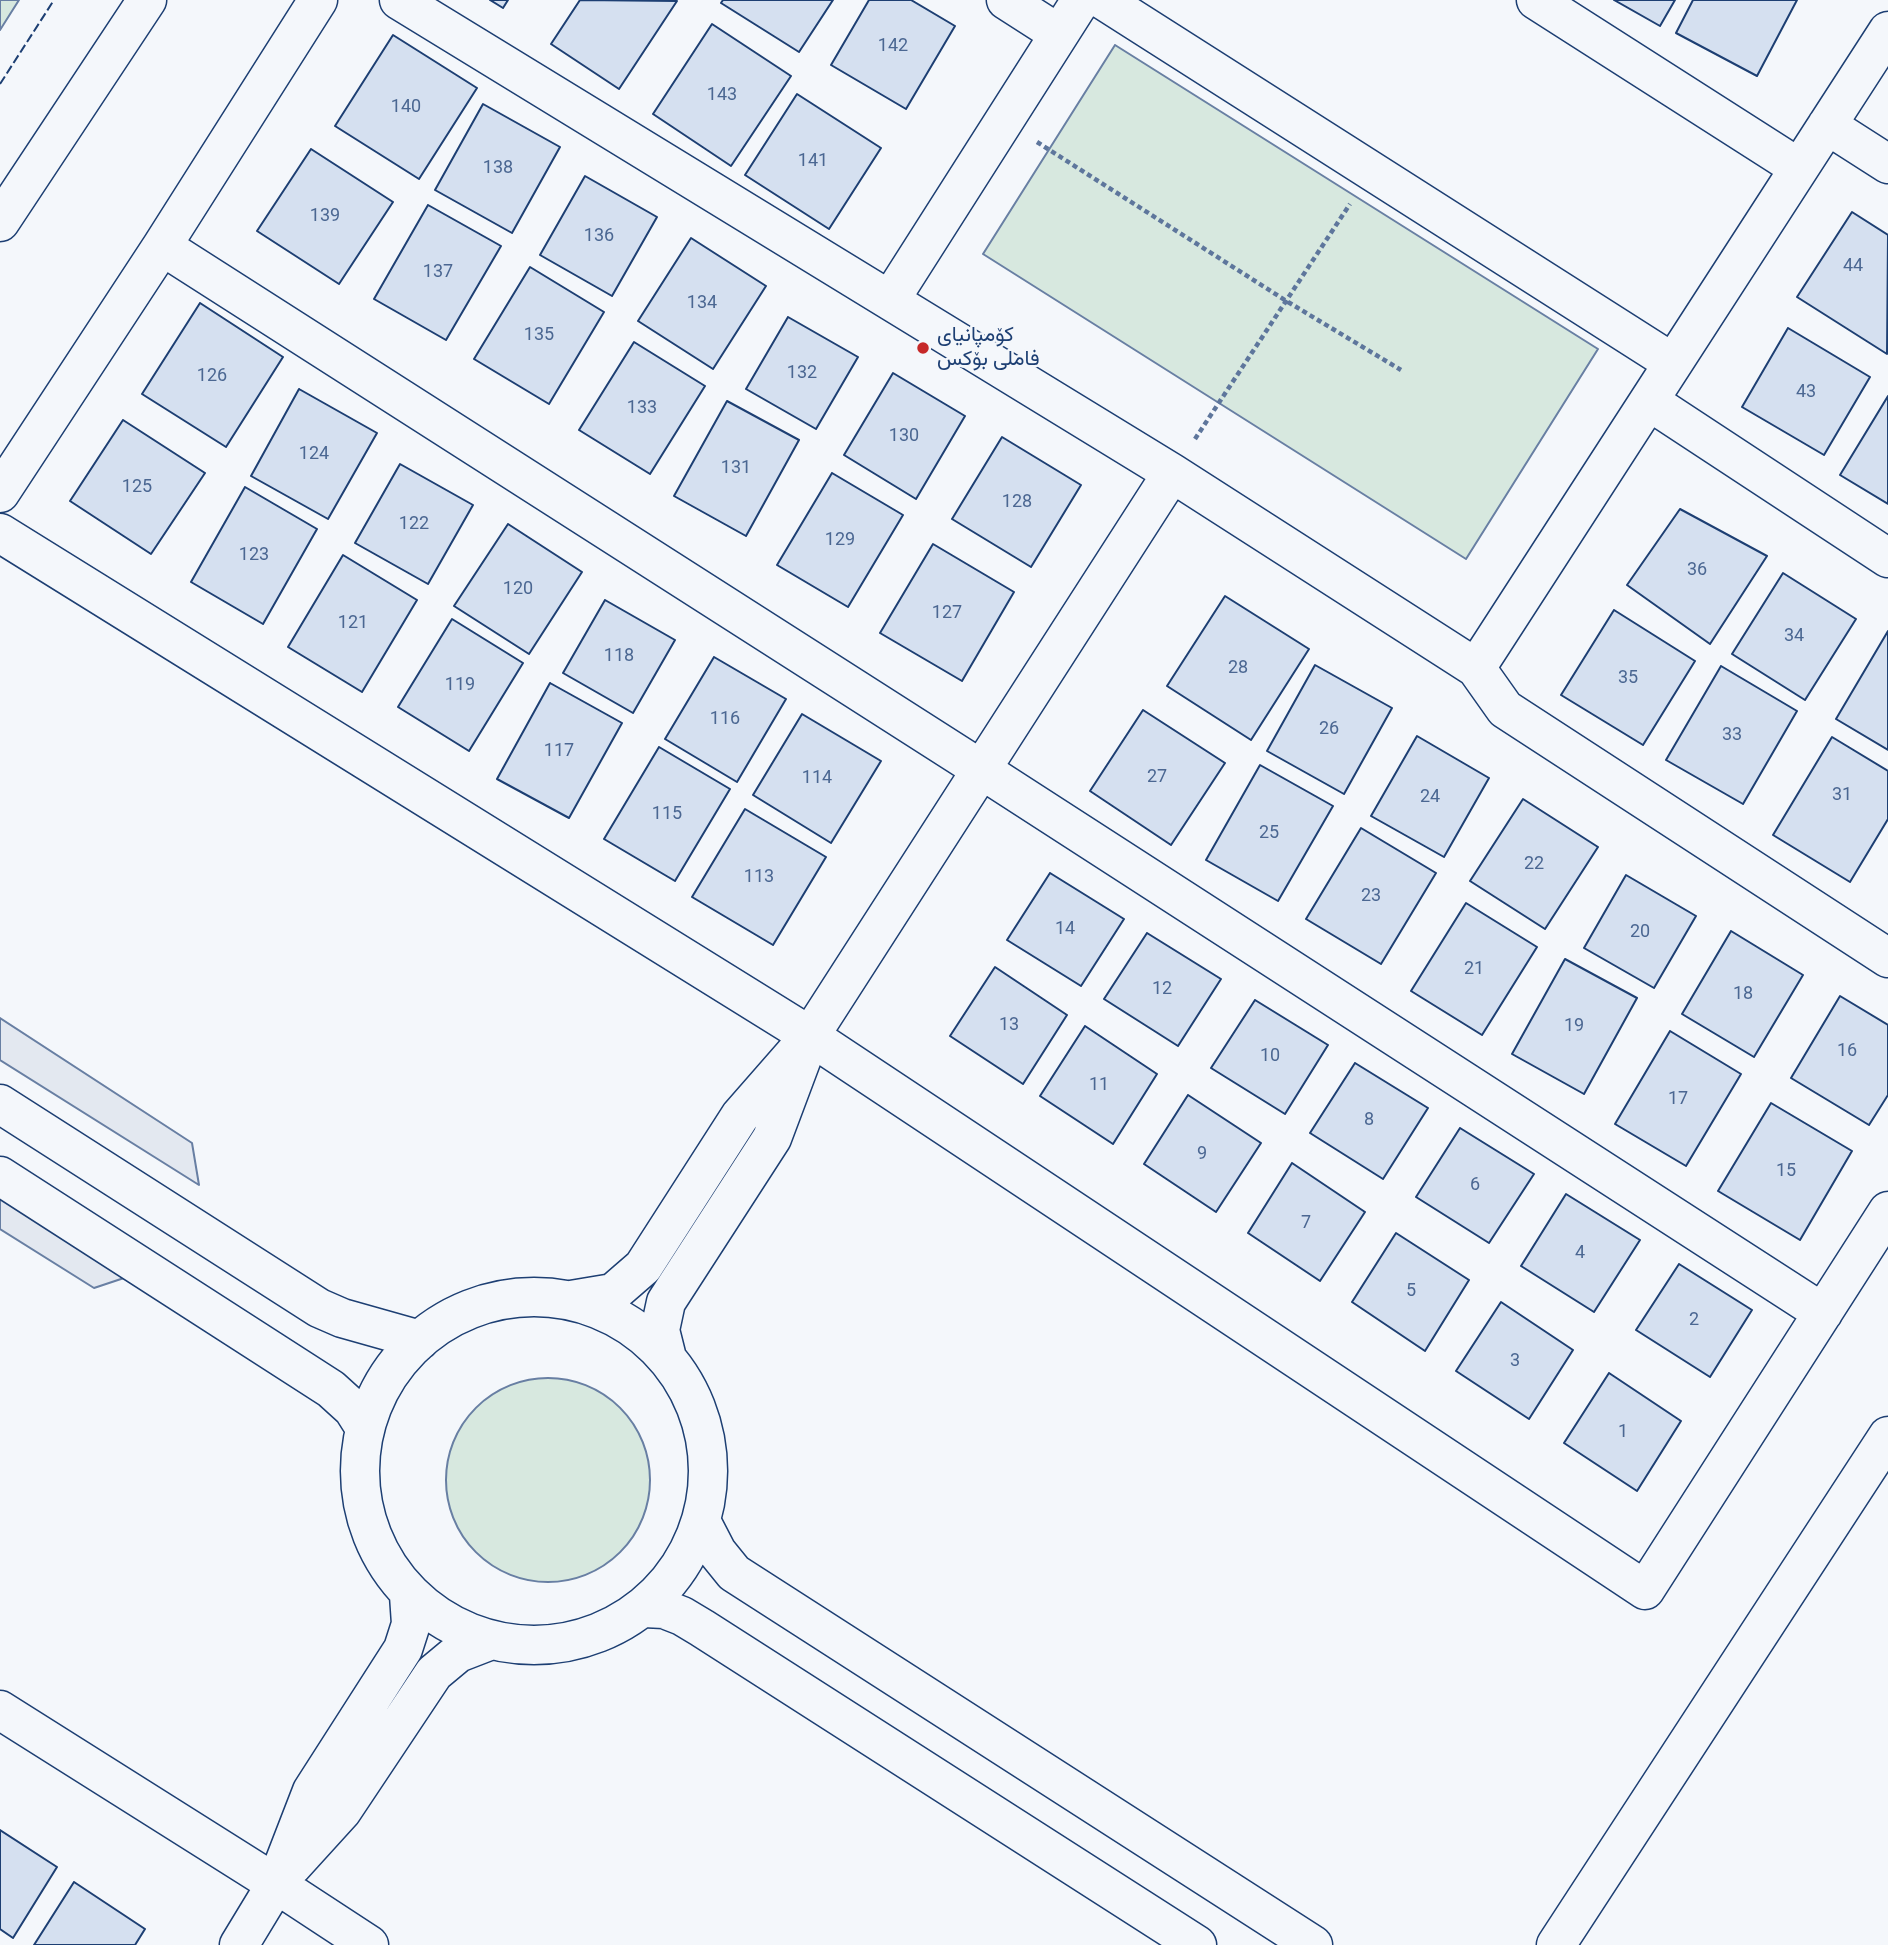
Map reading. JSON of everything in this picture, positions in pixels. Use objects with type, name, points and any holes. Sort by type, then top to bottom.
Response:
[{"type":"street","points":[[0,222],[147,0]]},
{"type":"street","points":[[0,493],[162,246],[318,0]]},
{"type":"street","points":[[399,0],[1172,473],[1476,668],[1505,709],[1888,958]]},
{"type":"street","points":[[1006,0],[1059,34]]},
{"type":"street","points":[[890,300],[1081,0]]},
{"type":"street","points":[[1103,0],[1673,363]]},
{"type":"street","points":[[1536,0],[1799,169]]},
{"type":"street","points":[[1476,668],[1888,31]]},
{"type":"street","points":[[1827,125],[1888,164]]},
{"type":"street","points":[[162,246],[982,770],[1823,1313]]},
{"type":"street","points":[[1649,401],[1888,558]]},
{"type":"street","points":[[810,1036],[772,1138],[666,1303],[660,1330],[666,1354],[697,1405],[710,1463],[702,1522],[679,1569],[644,1608],[597,1635],[543,1647],[489,1641],[446,1623],[409,1595],[382,1559],[365,1517],[359,1473],[365,1428],[377,1395],[395,1365],[420,1340],[453,1317],[491,1302],[531,1297],[570,1300],[613,1293],[643,1267],[740,1116],[810,1036],[1172,473]]},
{"type":"street","points":[[0,533],[810,1036],[1645,1590],[1888,1211]]},
{"type":"street","points":[[0,1104],[319,1308],[342,1318],[420,1340]]},
{"type":"street","points":[[0,1176],[331,1389],[353,1409],[365,1428]]},
{"type":"street","points":[[570,1300],[623,1319],[666,1354]]},
{"type":"street","points":[[1556,1945],[1888,1436]]},
{"type":"street","points":[[702,1522],[717,1552],[734,1573],[1313,1945]]},
{"type":"street","points":[[239,1945],[276,1884],[312,1791],[403,1649],[411,1624],[409,1595]]},
{"type":"street","points":[[644,1608],[664,1609],[692,1622],[1197,1945]]},
{"type":"street","points":[[276,1884],[342,1811],[434,1673],[458,1653],[489,1641]]},
{"type":"street","points":[[0,1710],[369,1945]]},
{"type":"path","points":[[1004,121],[1287,302],[1401,370]]},
{"type":"path","points":[[1172,473],[1372,171]]},
{"type":"shaded area","points":[[0,0],[19,0],[0,30]]},
{"type":"shaded area","points":[[1115,45],[1598,349],[1466,559],[983,254]]},
{"type":"shaded area","points":[[0,1018],[192,1143],[199,1185],[0,1060]]},
{"type":"shaded area","points":[[0,1188],[136,1274],[94,1288],[0,1229]]},
{"type":"shaded area","points":[[548,1378],[587,1386],[605,1395],[620,1408],[633,1423],[642,1441],[650,1480],[642,1519],[633,1537],[620,1552],[605,1565],[587,1574],[548,1582],[509,1574],[491,1565],[476,1552],[463,1537],[454,1519],[446,1480],[454,1441],[463,1423],[476,1408],[491,1395],[509,1386]]},
{"type":"building","points":[[490,0],[508,0],[503,8]]},
{"type":"building","points":[[580,0],[677,1],[619,89],[551,44]]},
{"type":"building","points":[[723,0],[833,0],[799,52],[721,3]]},
{"type":"building","points":[[869,0],[911,0],[955,26],[906,109],[831,65]]},
{"type":"building","points":[[1614,0],[1675,0],[1660,26]]},
{"type":"building","points":[[1693,0],[1797,0],[1757,76],[1676,33]]},
{"type":"building","points":[[712,24],[791,76],[731,166],[653,114]]},
{"type":"building","points":[[393,35],[477,88],[419,179],[335,126]]},
{"type":"building","points":[[797,94],[881,148],[829,229],[745,175]]},
{"type":"building","points":[[483,104],[560,147],[512,233],[435,190]]},
{"type":"building","points":[[311,149],[393,202],[339,284],[257,231]]},
{"type":"building","points":[[585,176],[657,217],[612,296],[540,255]]},
{"type":"building","points":[[428,205],[501,246],[446,340],[374,299]]},
{"type":"building","points":[[1852,212],[1888,235],[1887,354],[1797,297]]},
{"type":"building","points":[[691,238],[766,286],[713,369],[638,321]]},
{"type":"building","points":[[530,267],[604,312],[549,404],[474,359]]},
{"type":"building","points":[[200,303],[283,357],[226,447],[142,394]]},
{"type":"building","points":[[788,317],[858,357],[816,429],[746,389]]},
{"type":"building","points":[[1788,328],[1870,377],[1824,455],[1742,407]]},
{"type":"building","points":[[634,342],[705,386],[650,474],[579,430]]},
{"type":"building","points":[[893,373],[965,416],[916,499],[844,455]]},
{"type":"building","points":[[299,389],[377,433],[328,519],[251,476]]},
{"type":"building","points":[[1888,396],[1888,504],[1840,475]]},
{"type":"building","points":[[727,401],[799,440],[746,536],[674,496]]},
{"type":"building","points":[[123,420],[205,473],[151,554],[70,501]]},
{"type":"building","points":[[1002,437],[1081,485],[1031,567],[952,519]]},
{"type":"building","points":[[400,464],[473,505],[428,584],[355,543]]},
{"type":"building","points":[[832,473],[903,515],[848,607],[777,565]]},
{"type":"building","points":[[245,487],[317,529],[263,624],[191,582]]},
{"type":"building","points":[[1680,509],[1767,556],[1710,644],[1627,585]]},
{"type":"building","points":[[508,524],[582,572],[529,654],[454,606]]},
{"type":"building","points":[[933,544],[1014,592],[962,681],[880,633]]},
{"type":"building","points":[[343,555],[417,600],[362,692],[288,647]]},
{"type":"building","points":[[1783,573],[1856,619],[1805,700],[1732,654]]},
{"type":"building","points":[[1225,596],[1309,649],[1251,740],[1167,686]]},
{"type":"building","points":[[605,600],[675,640],[633,713],[563,673]]},
{"type":"building","points":[[1614,610],[1695,661],[1643,745],[1561,695]]},
{"type":"building","points":[[452,619],[523,663],[469,751],[398,707]]},
{"type":"building","points":[[1888,631],[1888,750],[1836,719]]},
{"type":"building","points":[[714,657],[786,699],[737,782],[665,739]]},
{"type":"building","points":[[1315,665],[1392,708],[1344,794],[1267,751]]},
{"type":"building","points":[[1721,666],[1797,711],[1743,804],[1666,760]]},
{"type":"building","points":[[550,683],[622,723],[569,818],[497,779]]},
{"type":"building","points":[[1143,710],[1225,763],[1171,845],[1090,791]]},
{"type":"building","points":[[802,714],[881,761],[831,843],[753,795]]},
{"type":"building","points":[[1417,736],[1489,778],[1444,857],[1371,816]]},
{"type":"building","points":[[1832,737],[1888,771],[1888,819],[1850,882],[1773,835]]},
{"type":"building","points":[[659,747],[730,789],[675,881],[604,839]]},
{"type":"building","points":[[1260,765],[1333,806],[1278,901],[1206,860]]},
{"type":"building","points":[[1523,799],[1598,847],[1545,929],[1470,881]]},
{"type":"building","points":[[745,809],[826,857],[773,945],[692,897]]},
{"type":"building","points":[[1361,828],[1436,873],[1381,964],[1306,919]]},
{"type":"building","points":[[1050,873],[1124,919],[1081,986],[1007,940]]},
{"type":"building","points":[[1626,875],[1696,916],[1654,988],[1584,948]]},
{"type":"building","points":[[1466,903],[1537,947],[1482,1035],[1411,991]]},
{"type":"building","points":[[1731,931],[1803,975],[1754,1057],[1682,1014]]},
{"type":"building","points":[[1147,933],[1221,979],[1178,1046],[1104,999]]},
{"type":"building","points":[[1565,959],[1637,998],[1584,1094],[1512,1054]]},
{"type":"building","points":[[995,967],[1067,1015],[1023,1084],[950,1036]]},
{"type":"building","points":[[1840,996],[1888,1025],[1888,1095],[1869,1125],[1791,1078]]},
{"type":"building","points":[[1255,1000],[1328,1045],[1285,1114],[1211,1068]]},
{"type":"building","points":[[1085,1026],[1157,1074],[1113,1144],[1040,1096]]},
{"type":"building","points":[[1670,1031],[1741,1074],[1686,1166],[1615,1124]]},
{"type":"building","points":[[1355,1063],[1428,1108],[1383,1179],[1310,1133]]},
{"type":"building","points":[[1188,1095],[1261,1143],[1216,1212],[1144,1164]]},
{"type":"building","points":[[1771,1103],[1852,1151],[1800,1240],[1718,1191]]},
{"type":"building","points":[[1460,1128],[1534,1174],[1489,1243],[1416,1197]]},
{"type":"building","points":[[1292,1163],[1365,1212],[1320,1281],[1248,1233]]},
{"type":"building","points":[[1566,1194],[1640,1240],[1594,1312],[1521,1266]]},
{"type":"building","points":[[1396,1233],[1469,1280],[1425,1351],[1352,1302]]},
{"type":"building","points":[[1679,1264],[1752,1310],[1710,1377],[1636,1330]]},
{"type":"building","points":[[1501,1302],[1573,1350],[1529,1419],[1456,1371]]},
{"type":"building","points":[[1609,1373],[1681,1421],[1637,1491],[1564,1443]]},
{"type":"building","points":[[0,1830],[57,1867],[13,1938],[0,1929]]},
{"type":"building","points":[[74,1882],[145,1929],[135,1945],[34,1945]]},
{"type":"fence","points":[[0,84],[54,0]]},
{"type":"place","name":"کۆمپانیای فاملی بۆکس","points":[[923,348]]}]
